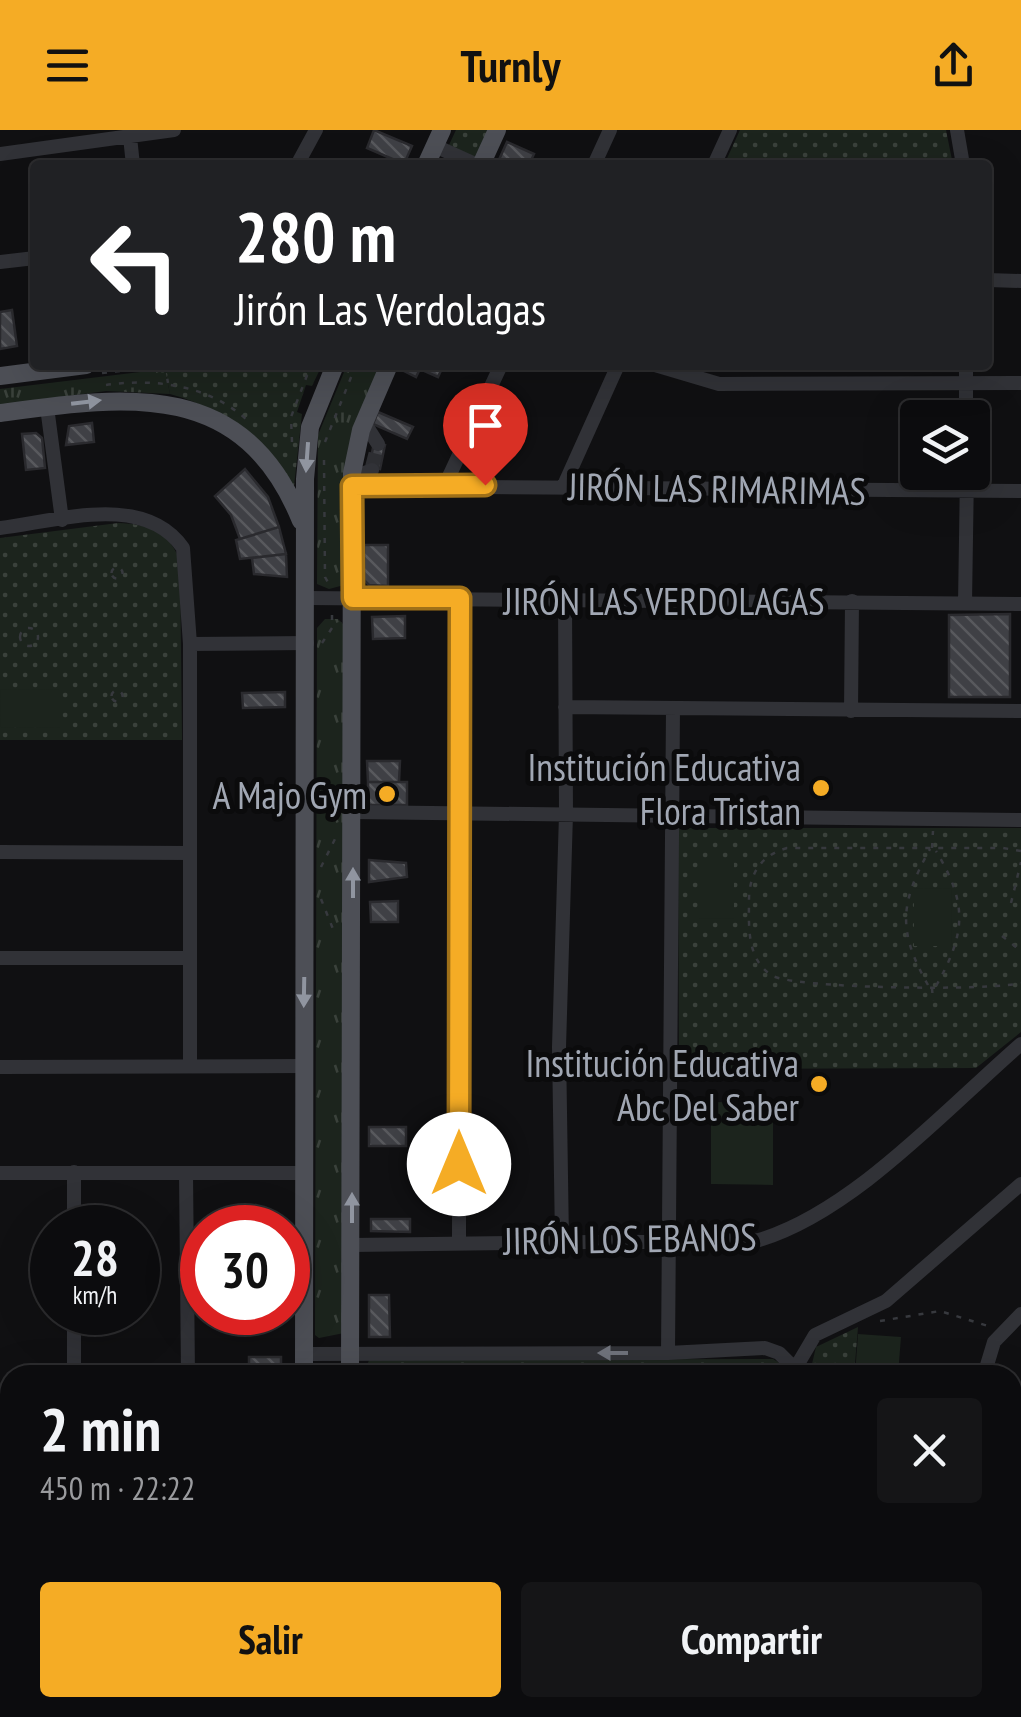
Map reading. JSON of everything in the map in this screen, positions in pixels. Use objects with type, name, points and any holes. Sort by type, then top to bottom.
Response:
[{"type":"main road","points":[[482,160],[498,130]]},
{"type":"main road","points":[[0,376],[47,370]]},
{"type":"main road","points":[[304,1365],[306,533],[310,427],[333,370]]},
{"type":"main road","points":[[350,1365],[353,598],[357,483],[364,422],[387,370]]},
{"type":"main road","points":[[0,413],[113,398],[172,405],[218,422],[254,449],[283,484],[306,533]]},
{"type":"street","points":[[0,154],[174,130]]},
{"type":"street","points":[[300,160],[316,130]]},
{"type":"street","points":[[596,160],[610,130]]},
{"type":"street","points":[[716,160],[730,130]]},
{"type":"street","points":[[957,130],[962,160]]},
{"type":"street","points":[[130,137],[132,160]]},
{"type":"street","points":[[438,138],[471,160]]},
{"type":"street","points":[[0,262],[30,259]]},
{"type":"street","points":[[992,280],[1021,281]]},
{"type":"street","points":[[445,484],[499,370]]},
{"type":"street","points":[[564,486],[616,370]]},
{"type":"street","points":[[672,370],[720,384],[1021,384]]},
{"type":"street","points":[[966,370],[966,400]]},
{"type":"street","points":[[46,407],[62,520]]},
{"type":"street","points":[[364,422],[378,444]]},
{"type":"street","points":[[357,483],[372,469]]},
{"type":"street","name":"JIRÓN LAS RIMARIMAS","points":[[357,483],[1021,491]]},
{"type":"street","points":[[965,604],[967,491]]},
{"type":"street","points":[[0,528],[134,515],[169,530],[188,560],[190,1066]]},
{"type":"street","name":"JIRÓN LAS VERDOLAGAS","points":[[307,598],[1021,604]]},
{"type":"street","points":[[459,1242],[460,598]]},
{"type":"street","points":[[562,1242],[559,1048],[566,814],[565,599]]},
{"type":"street","points":[[851,711],[852,601]]},
{"type":"street","points":[[190,644],[307,644]]},
{"type":"street","points":[[565,707],[1021,712]]},
{"type":"street","points":[[668,1353],[672,1242],[672,708]]},
{"type":"street","points":[[353,812],[1021,820]]},
{"type":"street","points":[[0,852],[190,852]]},
{"type":"street","points":[[0,958],[190,958]]},
{"type":"street","name":"JIRÓN LOS EBANOS","points":[[352,1245],[758,1240],[792,1230],[820,1215],[1021,1044]]},
{"type":"street","points":[[0,1067],[303,1066]]},
{"type":"street","points":[[74,1172],[74,1205]]},
{"type":"street","points":[[0,1173],[302,1173]]},
{"type":"street","points":[[186,1173],[188,1365]]},
{"type":"street","points":[[800,1365],[815,1335],[886,1301],[1021,1184]]},
{"type":"street","points":[[987,1365],[994,1342],[1021,1314]]},
{"type":"street","points":[[74,1335],[74,1365]]},
{"type":"street","points":[[304,1354],[668,1353],[766,1348],[786,1365]]},
{"type":"path","points":[[165,370],[172,405]]},
{"type":"path","points":[[324,578],[323,478],[330,425],[354,370]]},
{"type":"path","points":[[323,478],[357,483]]},
{"type":"path","points":[[933,830],[933,849],[908,888],[908,949],[932,986],[933,1002]]},
{"type":"path","points":[[1021,852],[788,848],[765,858],[755,869],[749,897],[754,955],[761,967],[784,982],[932,986],[1021,983]]},
{"type":"path","points":[[932,986],[957,949],[958,887],[933,849]]},
{"type":"path","points":[[1010,903],[1021,862]]},
{"type":"path","points":[[1002,936],[1021,951]]},
{"type":"path","points":[[872,1321],[902,1321],[940,1311],[990,1326]]},
{"type":"green space","points":[[456,130],[489,130],[475,158],[449,145]]},
{"type":"green space","points":[[740,130],[946,130],[952,160],[726,160]]},
{"type":"green space","points":[[165,370],[170,394],[106,391],[0,405],[0,389]]},
{"type":"green space","points":[[165,370],[320,370],[312,386],[306,385],[297,412],[302,414],[294,486],[240,429],[208,408],[170,394]]},
{"type":"green space","points":[[345,370],[379,370],[360,411],[344,585],[329,589],[317,584],[318,435]]},
{"type":"green space","points":[[118,523],[156,531],[170,543],[180,561],[182,740],[0,740],[0,538]]},
{"type":"green space","points":[[325,619],[338,619],[346,627],[344,1333],[319,1338],[315,1335],[317,628]]},
{"type":"green space","points":[[1,689],[60,690],[60,728],[0,727]]},
{"type":"green space","points":[[678,828],[1021,828],[1021,1032],[976,1068],[679,1069]]},
{"type":"green space","points":[[698,859],[734,859],[734,919],[698,918]]},
{"type":"green space","points":[[914,888],[952,889],[951,946],[914,946]]},
{"type":"green space","points":[[711,1102],[773,1103],[773,1185],[711,1184]]},
{"type":"green space","points":[[858,1327],[855,1365],[812,1365],[816,1347]]},
{"type":"green space","points":[[858,1334],[901,1337],[899,1365],[856,1365]]},
{"type":"green space","points":[[773,1359],[781,1364],[367,1365],[369,1360]]},
{"type":"building","points":[[374,130],[412,146],[406,160],[395,160],[367,148]]},
{"type":"building","points":[[507,142],[534,154],[531,160],[499,160]]},
{"type":"building","points":[[12,310],[17,346],[0,349],[0,312]]},
{"type":"building","points":[[422,370],[441,370],[438,377]]},
{"type":"building","points":[[378,412],[413,427],[407,439],[373,424]]},
{"type":"building","points":[[92,423],[94,442],[66,445],[69,426]]},
{"type":"building","points":[[36,433],[42,438],[45,468],[26,470],[22,434]]},
{"type":"building","points":[[374,443],[385,445],[380,469],[369,467]]},
{"type":"building","points":[[245,469],[268,497],[279,527],[240,539],[231,515],[215,496]]},
{"type":"building","points":[[279,527],[286,554],[240,559],[236,540]]},
{"type":"building","points":[[364,545],[388,545],[388,586],[369,585],[364,580]]},
{"type":"building","points":[[286,554],[287,577],[254,574],[252,558]]},
{"type":"building","points":[[1010,614],[1010,697],[949,697],[949,615]]},
{"type":"building","points":[[405,616],[405,638],[373,639],[372,617]]},
{"type":"building","points":[[285,692],[285,707],[243,708],[242,693]]},
{"type":"building","points":[[367,761],[400,761],[399,782],[368,782]]},
{"type":"building","name":"A Majo Gym","points":[[368,782],[407,782],[407,805],[368,805]]},
{"type":"building","points":[[369,860],[406,863],[407,877],[369,882]]},
{"type":"building","points":[[398,901],[398,922],[371,922],[370,902]]},
{"type":"building","points":[[369,1127],[406,1127],[406,1146],[369,1146]]},
{"type":"building","points":[[371,1219],[410,1219],[410,1232],[371,1231]]},
{"type":"building","points":[[369,1295],[389,1295],[390,1337],[369,1337]]},
{"type":"building","points":[[249,1357],[281,1357],[281,1365],[249,1365]]},
{"type":"tunnel","points":[[372,467],[378,444]]},
{"type":"place","name":"Institución Educativa Flora Tristan","points":[[821,788]]},
{"type":"place","name":"A Majo Gym","points":[[387,794]]},
{"type":"place","name":"Institución Educativa Abc Del Saber","points":[[819,1084]]},
{"type":"route","points":[[459,1164],[460,598],[353,598],[352,486],[485,485]]}]
